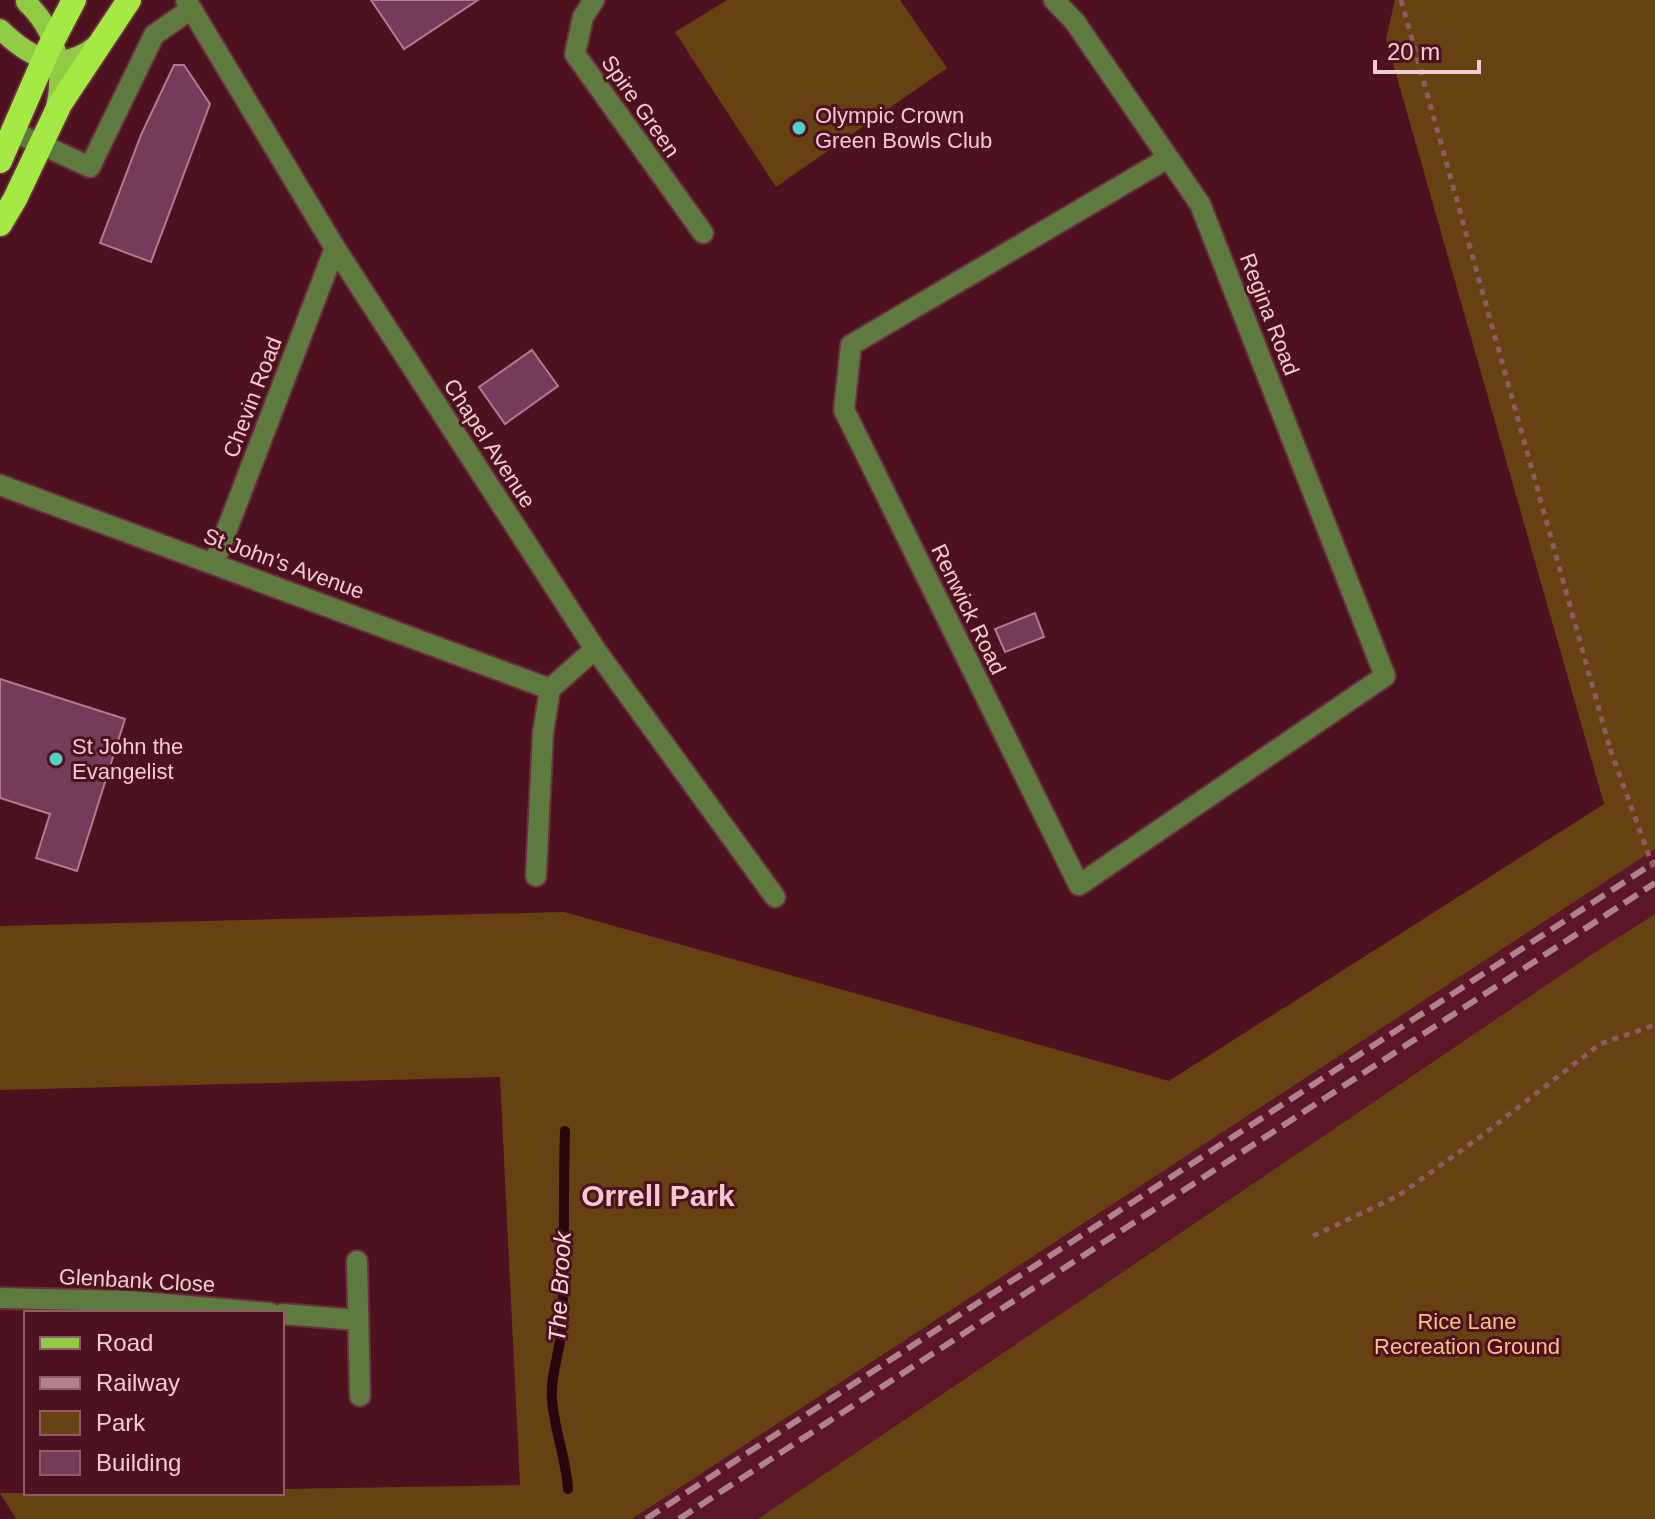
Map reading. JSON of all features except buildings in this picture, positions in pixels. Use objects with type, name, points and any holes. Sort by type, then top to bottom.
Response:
[{"type":"highway","points":[[0,161],[25,99],[52,53],[71,0]]},
{"type":"highway","points":[[0,224],[7,196],[129,0]]},
{"type":"main road","points":[[24,1],[55,5],[71,0]]},
{"type":"main road","points":[[24,1],[40,15],[61,75],[52,120]]},
{"type":"main road","points":[[7,36],[52,53],[85,54],[101,41]]},
{"type":"main road","points":[[7,36],[27,71],[25,99]]},
{"type":"street","name":"Spire Green","points":[[594,0],[583,17],[575,54],[703,233]]},
{"type":"street","name":"Regina Road","points":[[1056,1],[1075,22],[1200,204],[1385,676]]},
{"type":"street","points":[[12,131],[90,167],[154,35],[188,4]]},
{"type":"street","name":"Chapel Avenue","points":[[188,4],[335,248],[595,649],[775,897]]},
{"type":"street","name":"Renwick Road","points":[[1168,158],[851,345],[844,410],[1079,885],[1385,676]]},
{"type":"street","name":"Chevin Road","points":[[214,563],[335,248]]},
{"type":"street","name":"St John's Avenue","points":[[0,485],[550,689]]},
{"type":"street","points":[[536,876],[543,733],[550,689],[595,649]]},
{"type":"street","points":[[357,1261],[360,1396]]},
{"type":"street","name":"Glenbank Close","points":[[0,1298],[129,1301],[246,1311]]},
{"type":"street","points":[[284,1314],[358,1320]]},
{"type":"path","points":[[1401,0],[1610,749],[1655,872]]},
{"type":"path","points":[[1313,1236],[1398,1196],[1600,1044],[1655,1025]]},
{"type":"shaded area","points":[[1655,849],[1655,914],[758,1519],[632,1519]]},
{"type":"green space","name":"Olympic Crown Green Bowls Club","points":[[727,0],[900,0],[947,68],[776,187],[675,32]]},
{"type":"green space","points":[[1395,0],[1655,0],[1655,849],[632,1519],[16,1519],[0,1493],[284,1495],[284,1489],[520,1485],[500,1077],[0,1090],[0,926],[564,912],[1169,1081],[1604,804],[1386,39]]},
{"type":"green space","name":"Rice Lane Recreation Ground","points":[[1655,914],[1655,1519],[758,1519],[1588,957]]},
{"type":"waterway","name":"The Brook","points":[[565,1131],[562,1321],[552,1389],[568,1489]]},
{"type":"railway","points":[[646,1519],[1655,862]]},
{"type":"railway","points":[[679,1519],[1655,883]]},
{"type":"place","name":"Olympic Crown Green Bowls Club","points":[[799,128]]},
{"type":"place","name":"St John the Evangelist","points":[[56,759]]},
{"type":"district","name":"Orrell Park","points":[[658,1196]]}]
